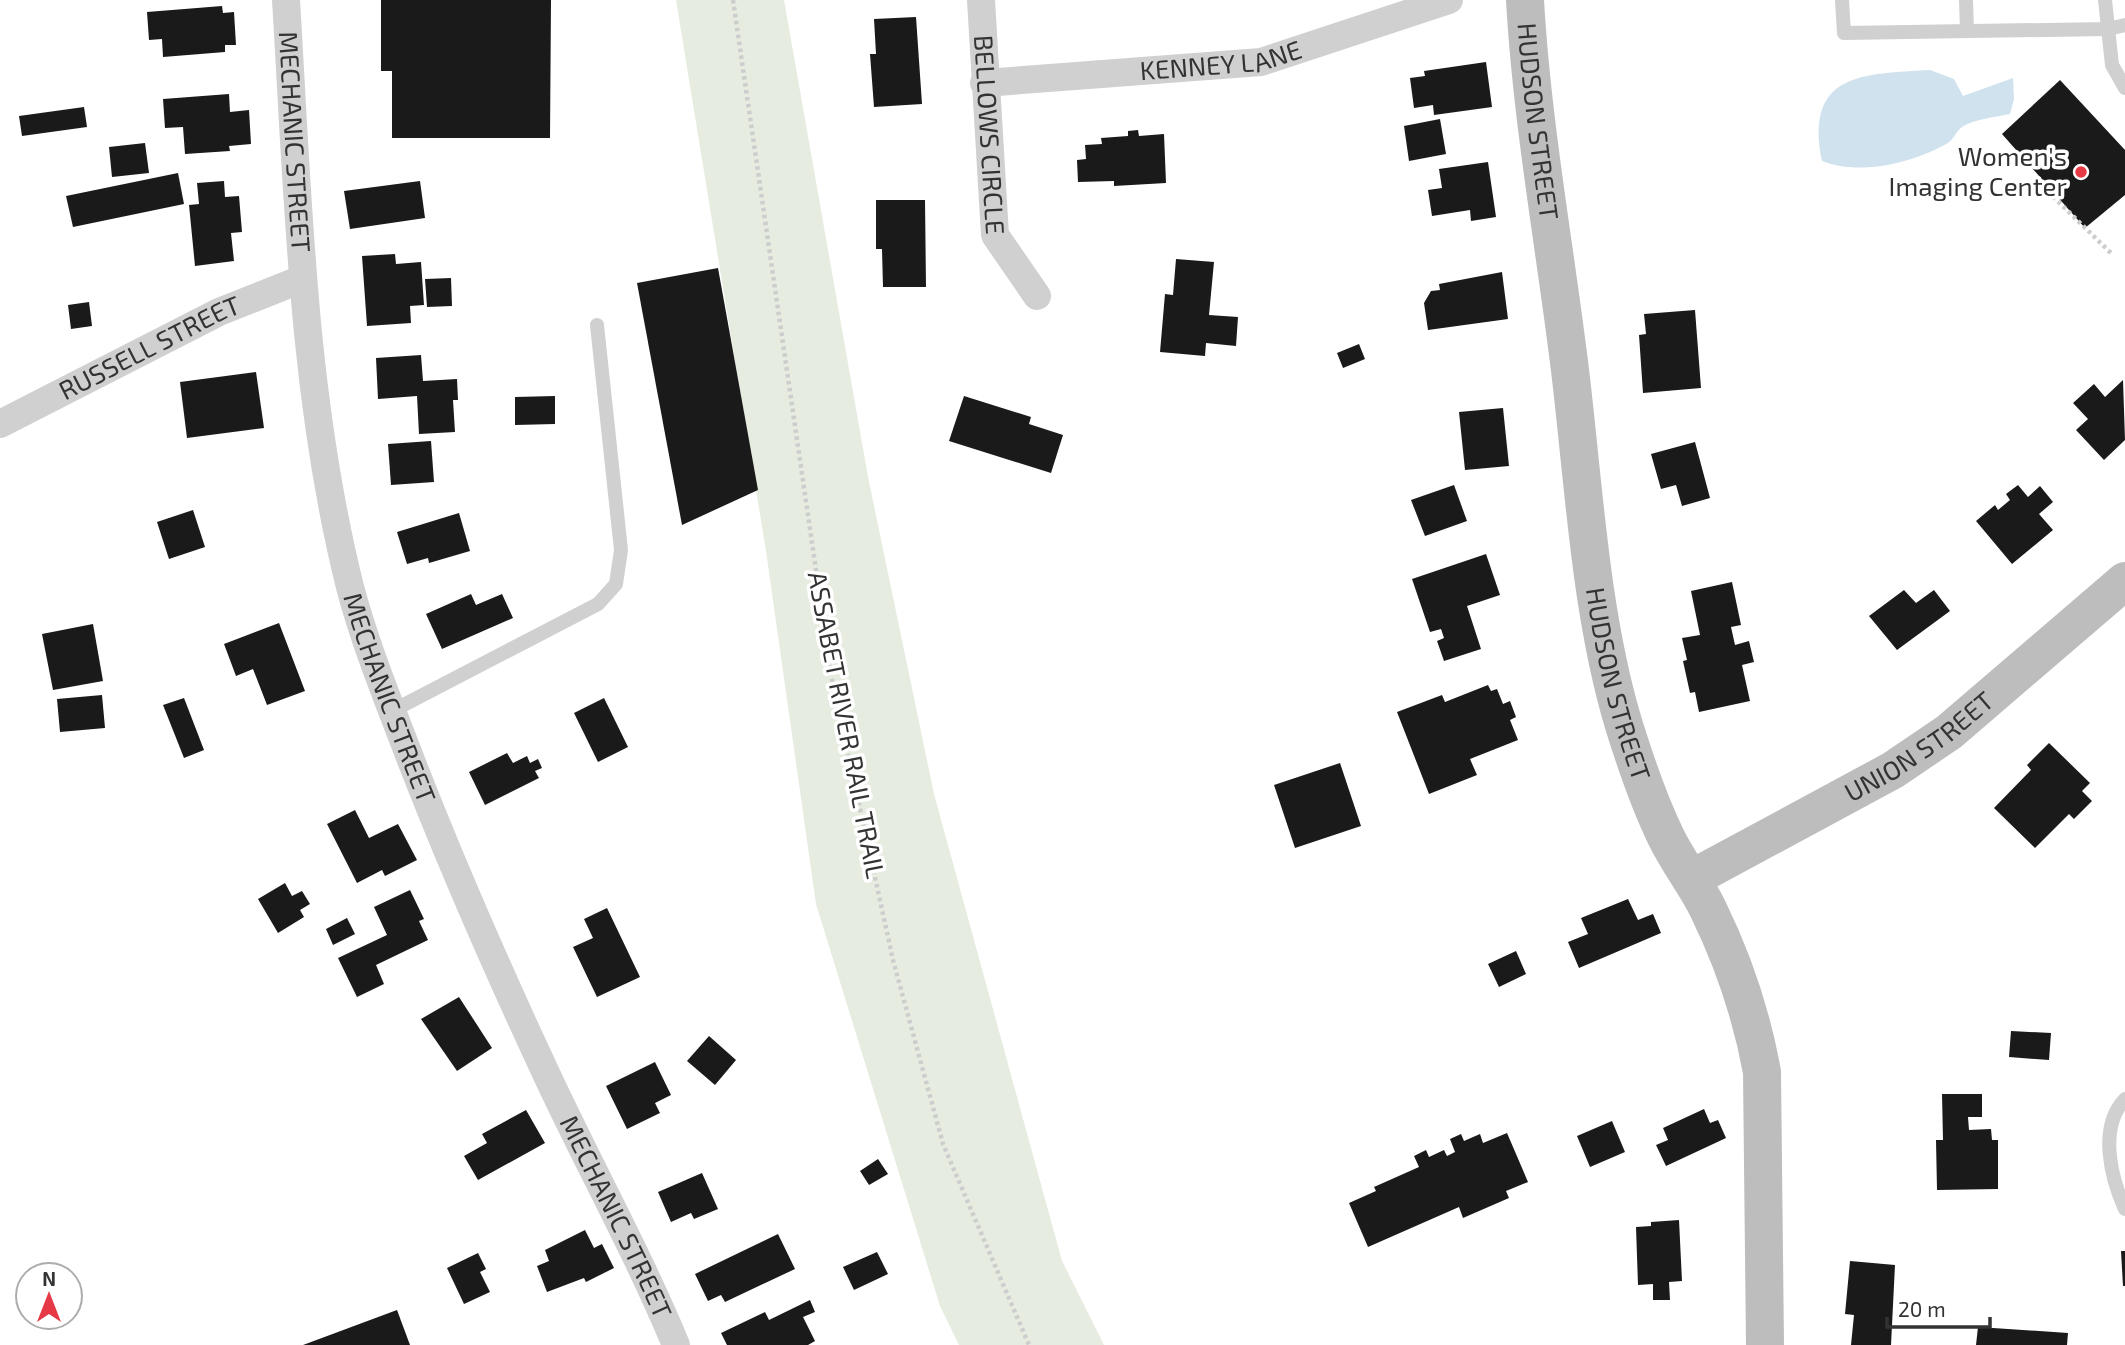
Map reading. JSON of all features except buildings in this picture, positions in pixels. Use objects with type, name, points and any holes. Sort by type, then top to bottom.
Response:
[{"type":"street","name":"MECHANIC STREET","points":[[286,0],[302,279],[321,448],[351,588],[392,710],[469,901],[545,1071],[654,1292],[676,1345]]},
{"type":"street","name":"BELLOWS CIRCLE","points":[[981,0],[995,234],[1037,296]]},
{"type":"street","name":"KENNEY LANE","points":[[984,83],[1261,62],[1449,0]]},
{"type":"street","name":"HUDSON STREET","points":[[1525,0],[1530,84],[1566,338],[1603,635],[1622,719],[1640,776],[1667,838],[1708,908],[1738,983],[1756,1041],[1762,1072],[1765,1345]]},
{"type":"street","name":"RUSSELL STREET","points":[[0,424],[219,312],[302,279]]},
{"type":"street","name":"UNION STREET","points":[[1691,879],[1893,770],[1949,732],[2125,581]]},
{"type":"lane","points":[[1842,0],[1844,33],[2108,29],[2125,25]]},
{"type":"lane","points":[[1966,0],[1967,31]]},
{"type":"lane","points":[[2105,0],[2112,65],[2125,88]]},
{"type":"lane","points":[[392,710],[578,616],[598,604],[616,584],[621,550],[597,325]]},
{"type":"lane","points":[[2125,1099],[2119,1105],[2108,1146],[2110,1167],[2125,1209]]},
{"type":"path","name":"ASSABET RIVER RAIL TRAIL","points":[[733,0],[832,680],[890,947],[943,1144],[1029,1345]]},
{"type":"path","points":[[2038,182],[2112,254]]},
{"type":"shaded area","points":[[676,0],[784,0],[868,477],[934,794],[1062,1261],[1104,1345],[959,1345],[940,1306],[816,904],[766,551]]},
{"type":"water","points":[[1930,70],[1954,79],[1963,96],[2013,78],[2014,99],[2010,114],[1967,124],[1948,143],[1903,161],[1853,167],[1822,161],[1819,132],[1822,110],[1831,94],[1844,84],[1862,77]]},
{"type":"place","name":"Women's Imaging Center","points":[[2081,172]]}]
